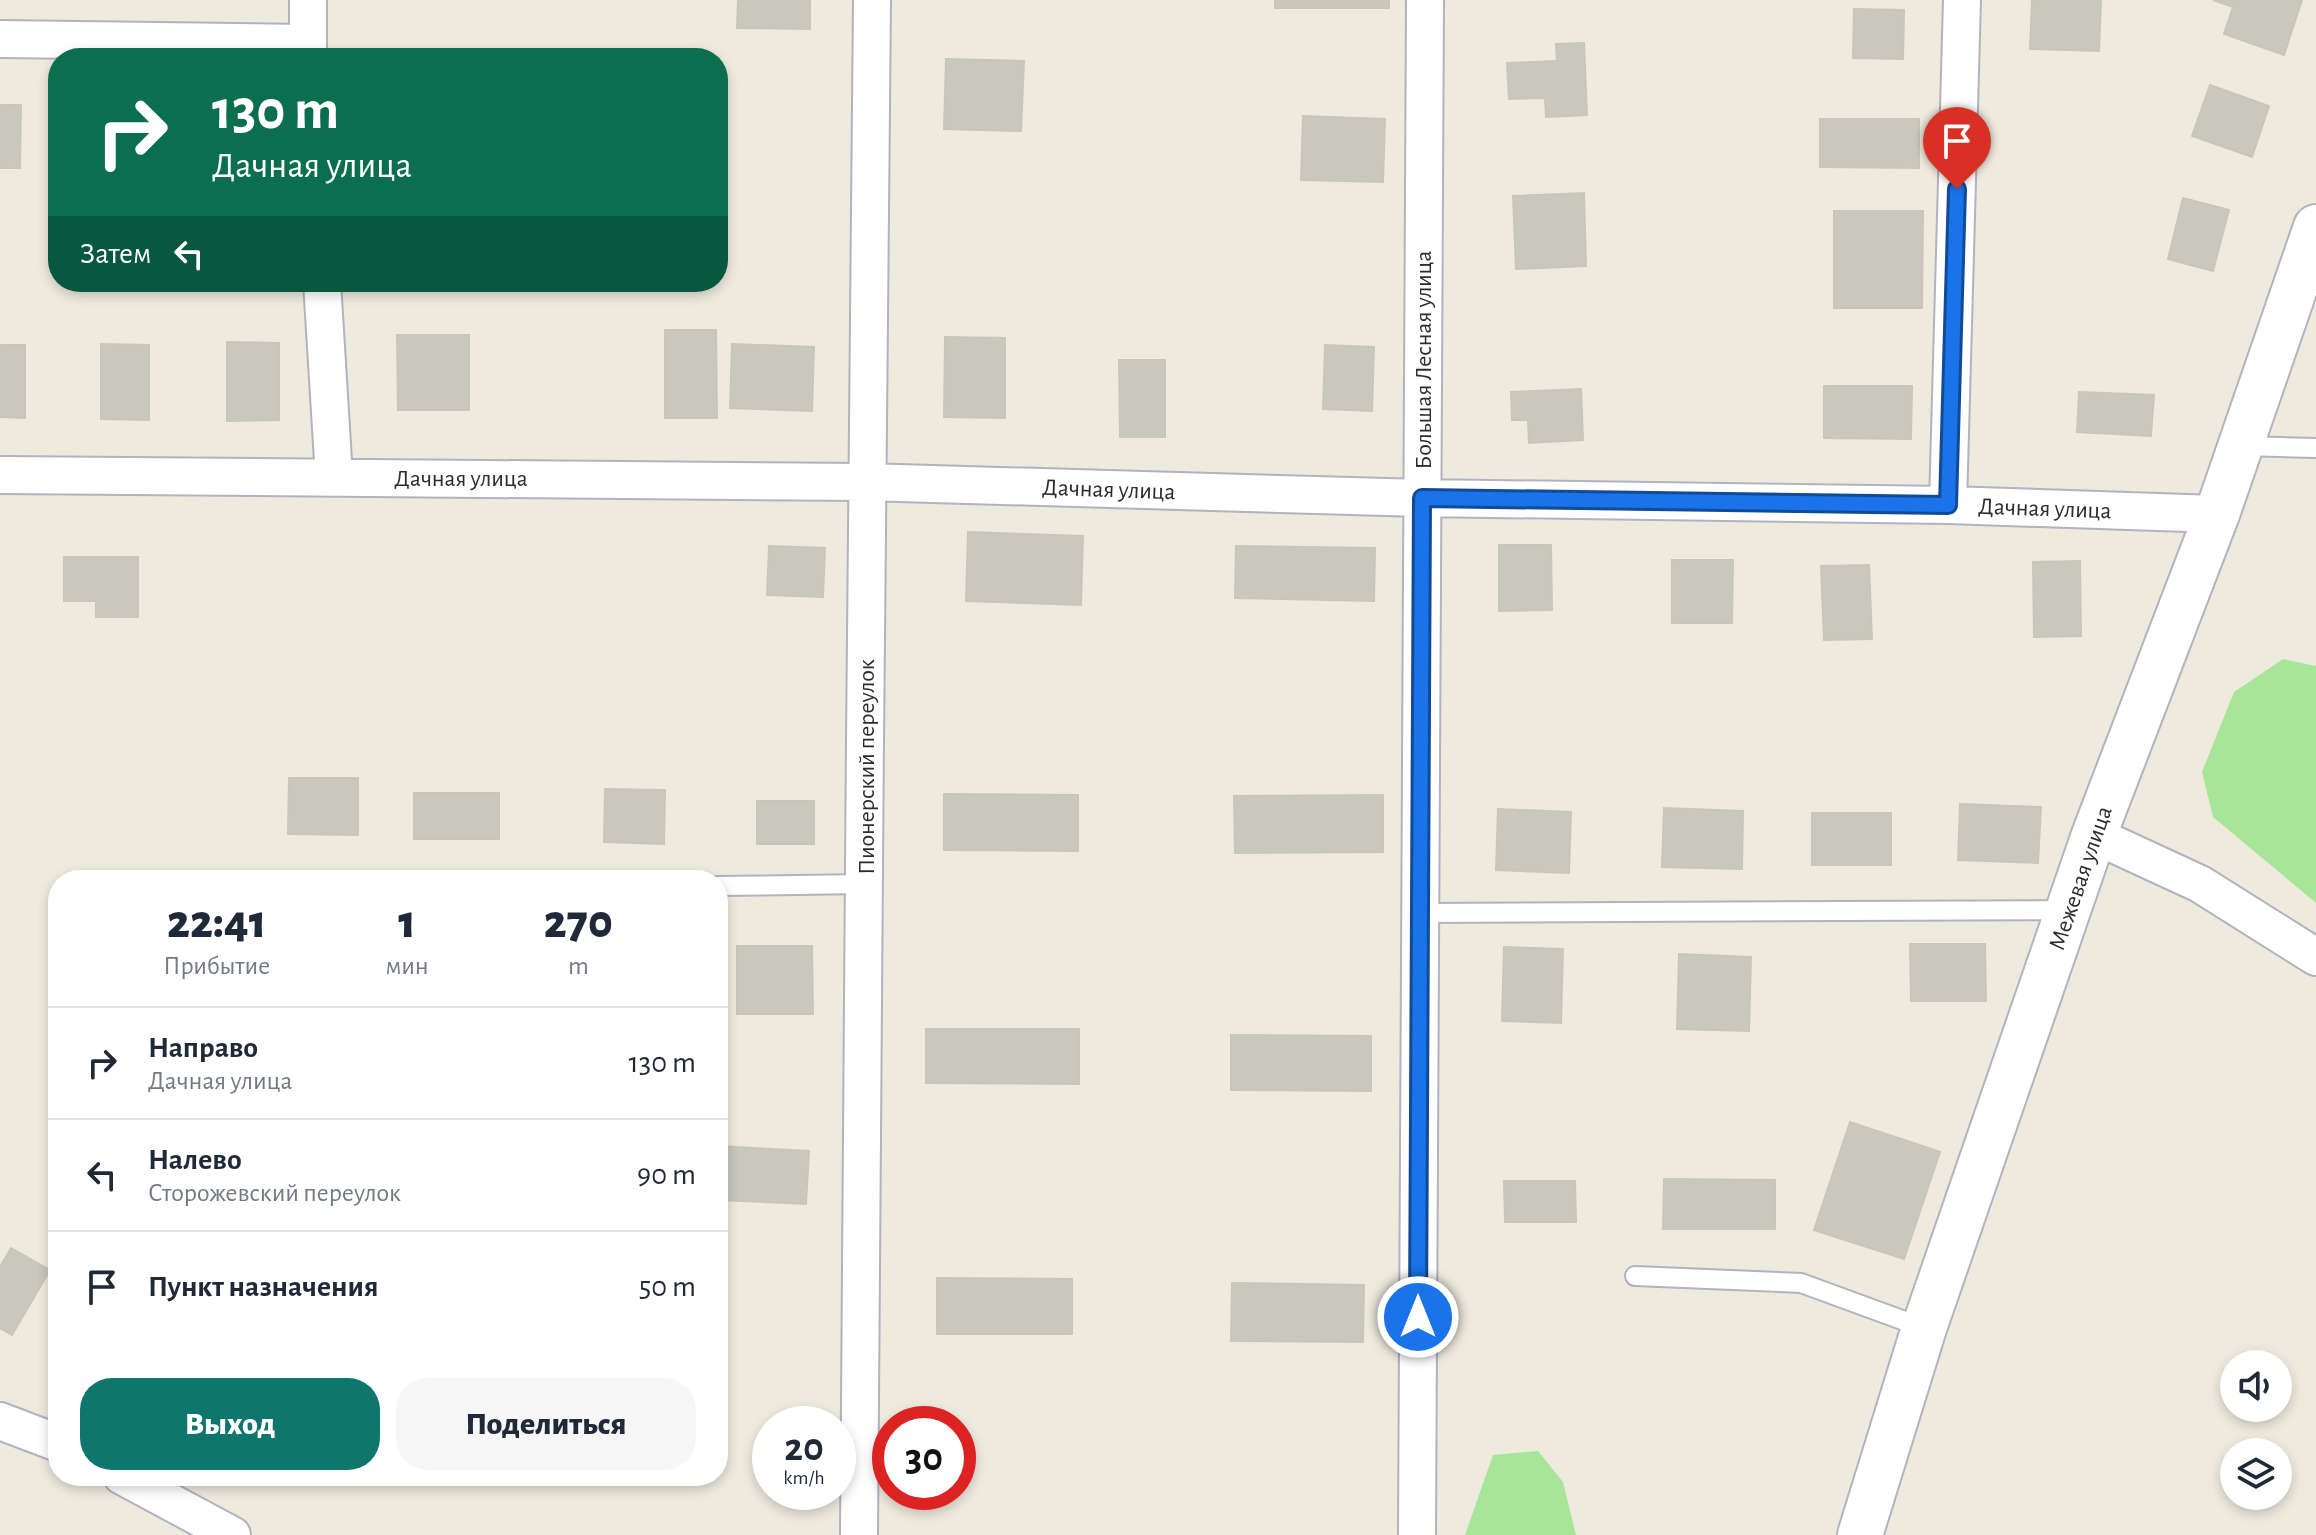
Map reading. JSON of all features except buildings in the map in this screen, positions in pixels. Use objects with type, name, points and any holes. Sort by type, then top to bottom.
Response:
[{"type":"street","points":[[307,48],[308,0]]},
{"type":"street","name":"Пионерский переулок","points":[[859,1535],[867,884],[864,482],[872,0]]},
{"type":"street","name":"Большая Лесная улица","points":[[1417,1535],[1425,0]]},
{"type":"street","points":[[1948,505],[1962,0]]},
{"type":"street","points":[[0,39],[230,48]]},
{"type":"street","name":"Межевая улица","points":[[1860,1535],[1924,1328],[2094,835],[2217,514],[2316,227]]},
{"type":"street","points":[[323,292],[334,477]]},
{"type":"street","name":"Дачная улица","points":[[0,475],[864,482],[1422,498],[1948,505],[2217,514]]},
{"type":"street","points":[[2094,835],[2200,884],[2316,957]]},
{"type":"street","points":[[0,1421],[48,1439]]},
{"type":"street","points":[[141,1486],[232,1535]]},
{"type":"lane","points":[[2241,446],[2316,448]]},
{"type":"lane","points":[[728,886],[867,884]]},
{"type":"lane","points":[[1420,913],[2069,910]]},
{"type":"lane","points":[[1635,1276],[1801,1283],[1924,1328]]},
{"type":"green space","points":[[2283,659],[2316,666],[2316,903],[2213,817],[2202,772],[2234,692]]},
{"type":"green space","points":[[1538,1451],[1563,1482],[1576,1535],[1465,1535],[1493,1455]]},
{"type":"route","points":[[1418,1317],[1422,498],[1948,505],[1957,189]]}]
